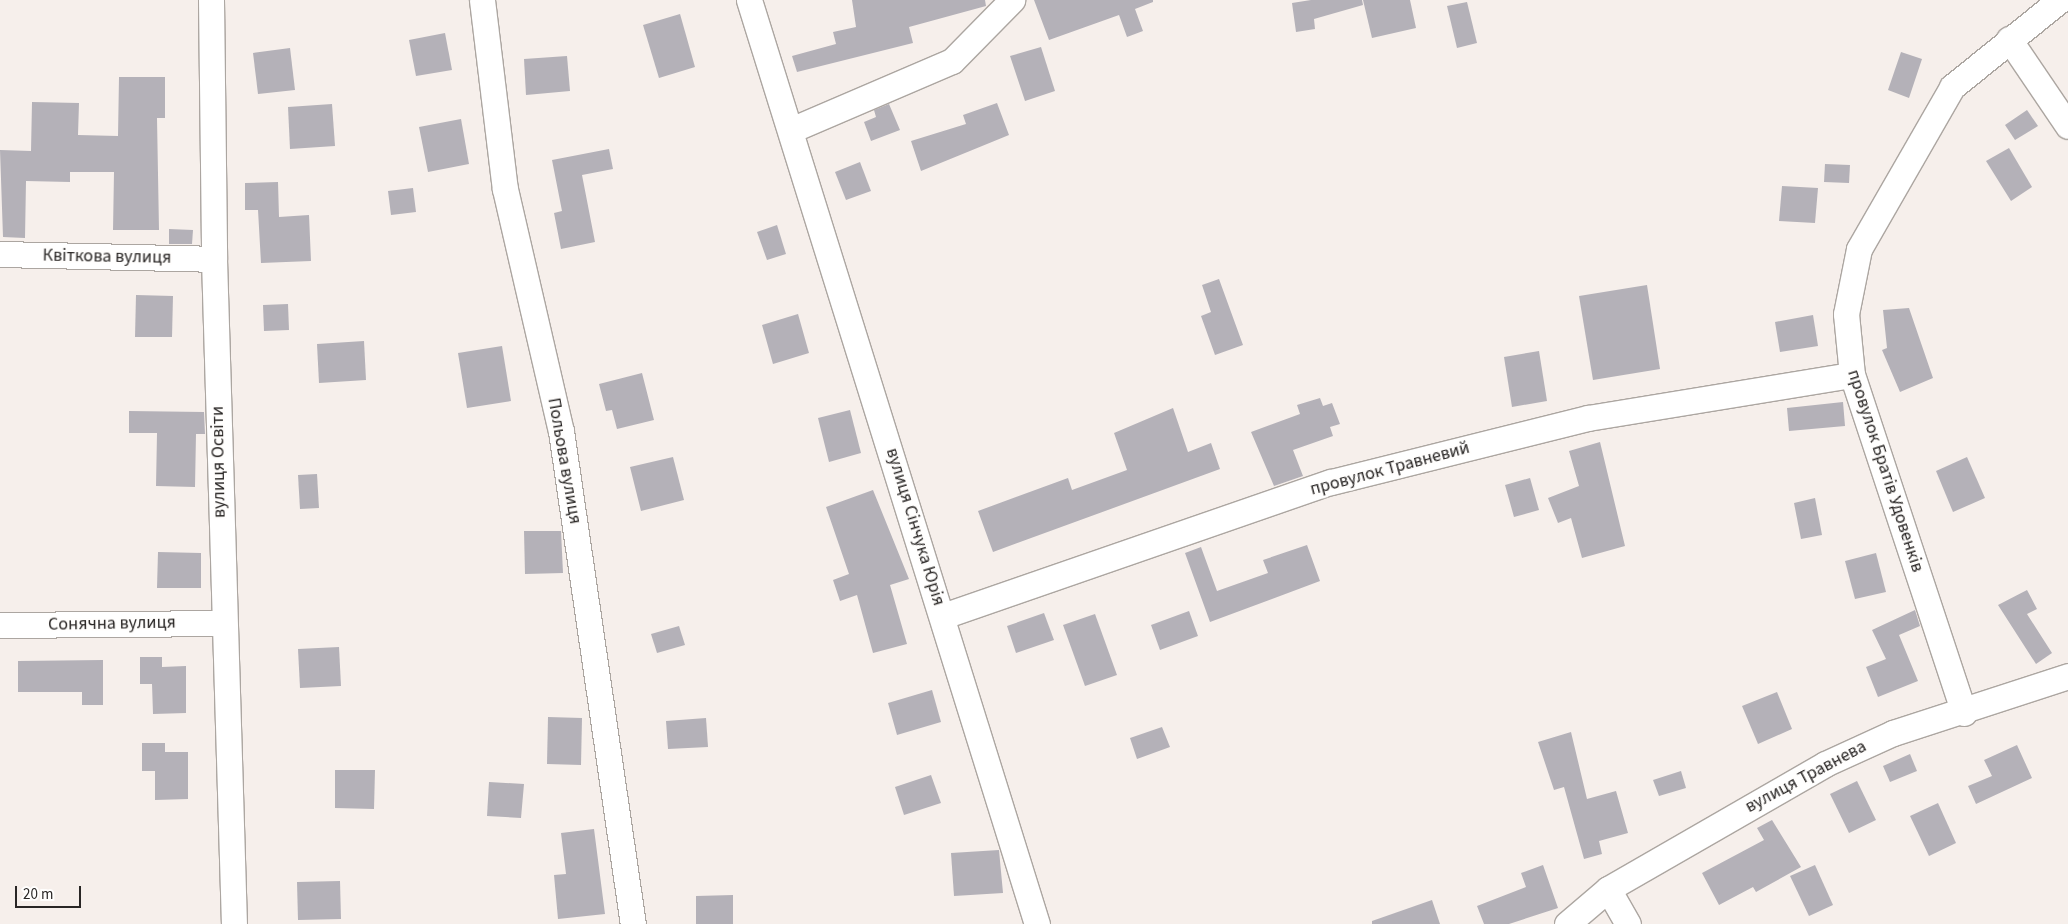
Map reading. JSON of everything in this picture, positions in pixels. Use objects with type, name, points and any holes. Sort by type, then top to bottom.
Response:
[{"type":"street","name":"вулиця Освіти","points":[[211,0],[214,259],[223,623],[234,924]]},
{"type":"street","name":"Польова вулиця","points":[[482,0],[505,190],[561,431],[633,924]]},
{"type":"street","name":"вулиця Сінчука Юрія","points":[[749,0],[943,616],[1037,924]]},
{"type":"street","points":[[791,130],[952,61],[1012,0]]},
{"type":"street","name":"провулок Братів Удовенків","points":[[1964,713],[1852,375],[1846,314],[1858,249],[1952,87],[2010,40],[2045,3]]},
{"type":"street","points":[[2010,40],[2068,126]]},
{"type":"street","name":"Квіткова вулиця","points":[[0,254],[214,259]]},
{"type":"street","name":"провулок Травневий","points":[[943,616],[1331,482],[1588,418],[1852,375]]},
{"type":"street","name":"Сонячна вулиця","points":[[0,625],[223,623]]},
{"type":"street","name":"вулиця Травнева","points":[[1568,924],[1608,889],[1825,764],[1893,733],[1964,713],[2068,676]]},
{"type":"street","points":[[1608,889],[1628,924]]},
{"type":"building","points":[[852,0],[985,0],[986,6],[909,27],[913,43],[797,72],[792,56],[836,44],[833,32],[856,27]]},
{"type":"building","points":[[1034,0],[1153,0],[1153,2],[1135,9],[1143,31],[1127,37],[1119,15],[1049,40]]},
{"type":"building","points":[[1311,0],[1362,0],[1363,5],[1314,19],[1315,29],[1296,32],[1292,3]]},
{"type":"building","points":[[1363,0],[1410,0],[1416,28],[1372,38]]},
{"type":"building","points":[[1467,2],[1477,43],[1457,48],[1447,6]]},
{"type":"building","points":[[680,14],[695,67],[659,78],[643,25]]},
{"type":"building","points":[[445,33],[452,70],[416,76],[409,40]]},
{"type":"building","points":[[1041,47],[1055,91],[1025,101],[1010,56]]},
{"type":"building","points":[[290,48],[295,90],[258,94],[253,53]]},
{"type":"building","points":[[1901,52],[1922,59],[1909,98],[1888,90]]},
{"type":"building","points":[[567,56],[570,91],[526,95],[524,59]]},
{"type":"building","points":[[119,77],[165,77],[165,118],[157,118],[159,230],[113,230],[114,172],[70,172],[70,182],[26,181],[25,238],[3,237],[0,150],[31,151],[32,102],[79,103],[78,135],[118,136]]},
{"type":"building","points":[[997,103],[1009,135],[921,171],[911,141],[966,124],[963,115]]},
{"type":"building","points":[[332,104],[335,146],[290,149],[288,107]]},
{"type":"building","points":[[889,104],[900,130],[871,141],[864,122],[876,117],[874,110]]},
{"type":"building","points":[[2027,110],[2038,126],[2015,140],[2005,125]]},
{"type":"building","points":[[461,119],[469,164],[428,172],[419,127]]},
{"type":"building","points":[[2009,148],[2032,187],[2011,201],[1986,161]]},
{"type":"building","points":[[609,149],[613,169],[582,175],[595,242],[561,249],[554,213],[562,211],[552,160]]},
{"type":"building","points":[[860,162],[871,191],[846,200],[835,172]]},
{"type":"building","points":[[1825,164],[1850,165],[1849,183],[1824,182]]},
{"type":"building","points":[[278,182],[279,217],[309,215],[311,261],[261,263],[258,210],[245,210],[245,183]]},
{"type":"building","points":[[1782,186],[1818,188],[1815,223],[1779,221]]},
{"type":"building","points":[[413,188],[416,212],[391,215],[388,191]]},
{"type":"building","points":[[777,225],[786,254],[767,260],[757,232]]},
{"type":"building","points":[[169,229],[193,230],[192,244],[169,244]]},
{"type":"building","points":[[1219,279],[1243,345],[1215,355],[1201,316],[1211,312],[1202,285]]},
{"type":"building","points":[[1647,285],[1660,369],[1593,380],[1579,296]]},
{"type":"building","points":[[136,295],[173,296],[172,337],[135,337]]},
{"type":"building","points":[[288,304],[289,330],[264,331],[263,305]]},
{"type":"building","points":[[1909,308],[1933,378],[1900,392],[1882,350],[1887,348],[1883,310]]},
{"type":"building","points":[[798,314],[809,353],[773,364],[762,325]]},
{"type":"building","points":[[1813,315],[1818,346],[1780,352],[1775,322]]},
{"type":"building","points":[[364,341],[366,380],[319,383],[317,344]]},
{"type":"building","points":[[502,346],[511,401],[467,408],[458,353]]},
{"type":"building","points":[[1539,351],[1547,401],[1512,407],[1504,357]]},
{"type":"building","points":[[642,373],[654,420],[617,429],[612,410],[606,411],[599,384]]},
{"type":"building","points":[[1320,398],[1323,406],[1332,403],[1340,424],[1330,427],[1333,436],[1293,450],[1303,476],[1274,486],[1251,432],[1300,414],[1297,405]]},
{"type":"building","points":[[1843,402],[1845,426],[1789,431],[1787,408]]},
{"type":"building","points":[[1173,408],[1188,452],[1211,443],[1220,469],[993,552],[978,511],[1068,478],[1072,490],[1127,470],[1114,433]]},
{"type":"building","points":[[850,410],[861,453],[829,462],[818,418]]},
{"type":"building","points":[[129,411],[204,412],[205,434],[196,434],[195,487],[156,486],[157,433],[129,433]]},
{"type":"building","points":[[1600,442],[1625,546],[1582,558],[1571,518],[1558,523],[1548,498],[1579,486],[1569,451]]},
{"type":"building","points":[[673,457],[684,500],[641,511],[630,467]]},
{"type":"building","points":[[1967,457],[1985,498],[1953,512],[1936,471]]},
{"type":"building","points":[[317,474],[319,508],[300,509],[298,475]]},
{"type":"building","points":[[1530,478],[1539,510],[1514,517],[1505,485]]},
{"type":"building","points":[[873,490],[909,579],[890,585],[907,644],[873,653],[857,595],[840,601],[833,580],[849,574],[826,507]]},
{"type":"building","points":[[1815,498],[1822,535],[1801,539],[1794,503]]},
{"type":"building","points":[[524,531],[561,531],[563,573],[525,574]]},
{"type":"building","points":[[1307,545],[1320,581],[1210,622],[1185,553],[1201,547],[1217,591],[1268,573],[1263,560]]},
{"type":"building","points":[[158,552],[201,553],[201,588],[157,588]]},
{"type":"building","points":[[1876,553],[1886,592],[1855,599],[1845,561]]},
{"type":"building","points":[[2027,590],[2037,609],[2027,614],[2052,653],[2036,664],[1998,605]]},
{"type":"building","points":[[1915,610],[1920,626],[1899,635],[1918,681],[1878,697],[1866,667],[1886,659],[1872,630]]},
{"type":"building","points":[[1189,611],[1198,636],[1160,650],[1151,625]]},
{"type":"building","points":[[1044,613],[1054,640],[1016,653],[1007,626]]},
{"type":"building","points":[[1095,614],[1117,675],[1085,686],[1063,625]]},
{"type":"building","points":[[679,626],[685,645],[657,653],[651,634]]},
{"type":"building","points":[[339,647],[341,686],[300,688],[298,649]]},
{"type":"building","points":[[140,657],[162,657],[162,667],[186,666],[186,713],[153,714],[152,684],[140,684]]},
{"type":"building","points":[[103,660],[103,705],[82,705],[82,692],[18,692],[18,661]]},
{"type":"building","points":[[932,690],[941,722],[897,735],[888,703]]},
{"type":"building","points":[[1777,692],[1792,729],[1758,744],[1742,706]]},
{"type":"building","points":[[548,717],[582,718],[581,765],[547,764]]},
{"type":"building","points":[[706,718],[708,747],[668,749],[666,721]]},
{"type":"building","points":[[1162,727],[1170,747],[1137,759],[1130,738]]},
{"type":"building","points":[[1571,732],[1587,799],[1616,791],[1628,833],[1599,841],[1602,854],[1584,859],[1564,787],[1554,790],[1538,742]]},
{"type":"building","points":[[142,743],[165,743],[165,752],[188,752],[188,799],[155,800],[155,771],[142,771]]},
{"type":"building","points":[[2017,745],[2032,778],[1976,804],[1968,786],[1992,776],[1984,760]]},
{"type":"building","points":[[1910,754],[1917,771],[1890,782],[1883,766]]},
{"type":"building","points":[[335,770],[375,770],[374,809],[335,808]]},
{"type":"building","points":[[1681,771],[1686,788],[1659,796],[1653,780]]},
{"type":"building","points":[[931,775],[941,803],[904,815],[895,787]]},
{"type":"building","points":[[1857,781],[1876,820],[1849,833],[1830,794]]},
{"type":"building","points":[[489,782],[524,784],[521,818],[487,816]]},
{"type":"building","points":[[1938,803],[1956,843],[1929,856],[1910,816]]},
{"type":"building","points":[[1772,820],[1801,867],[1756,892],[1753,887],[1719,905],[1702,873],[1764,840],[1757,828]]},
{"type":"building","points":[[594,829],[605,914],[558,919],[554,875],[566,874],[561,833]]},
{"type":"building","points":[[999,850],[1003,893],[954,896],[951,853]]},
{"type":"building","points":[[1543,865],[1558,908],[1509,924],[1484,924],[1477,906],[1526,887],[1521,873]]},
{"type":"building","points":[[1815,865],[1833,905],[1809,916],[1790,876]]},
{"type":"building","points":[[340,881],[341,919],[298,920],[297,882]]},
{"type":"building","points":[[733,895],[733,924],[696,924],[696,896]]},
{"type":"building","points":[[1432,900],[1440,924],[1372,924],[1372,921]]}]
